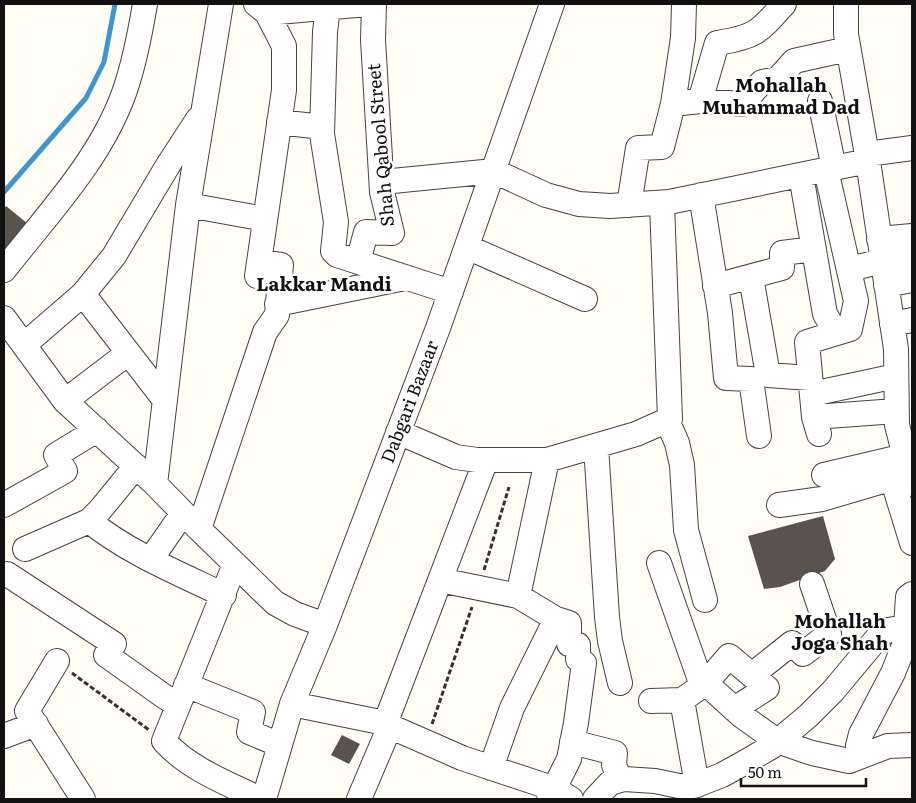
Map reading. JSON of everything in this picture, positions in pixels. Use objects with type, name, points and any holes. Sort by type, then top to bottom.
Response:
[{"type":"street","points":[[4,270],[74,181],[95,151],[114,118],[131,72],[145,4]]},
{"type":"street","points":[[155,484],[188,205],[221,4]]},
{"type":"street","points":[[261,8],[328,7],[367,4]]},
{"type":"street","name":"Shah Qabool Street","points":[[358,262],[366,232],[392,233],[382,192],[373,40],[374,4]]},
{"type":"street","name":"Dabgari Bazaar","points":[[262,799],[292,704],[325,625],[451,292],[552,4]]},
{"type":"street","points":[[629,205],[638,148],[662,147],[673,104],[683,38],[684,4]]},
{"type":"street","points":[[700,102],[717,43],[742,39],[754,34],[784,4]]},
{"type":"street","points":[[846,4],[845,22],[848,49],[886,284],[903,331],[896,411],[912,542]]},
{"type":"street","points":[[328,7],[325,32],[322,127],[336,222],[333,251],[337,255],[451,292]]},
{"type":"street","points":[[151,559],[191,521],[265,332],[277,315],[280,265],[258,269],[284,90],[284,46],[261,8]]},
{"type":"street","points":[[673,104],[700,102],[742,104],[762,82],[778,78],[794,61],[848,49]]},
{"type":"street","points":[[820,101],[830,169],[856,301],[850,329],[807,342],[817,426],[896,411]]},
{"type":"street","points":[[24,345],[83,294],[114,256],[203,111]]},
{"type":"street","points":[[279,122],[322,127]]},
{"type":"street","points":[[382,182],[494,170],[546,195],[579,204],[629,205],[662,203],[830,169],[912,148]]},
{"type":"street","points":[[801,175],[826,314],[836,333]]},
{"type":"street","points":[[701,196],[720,313],[726,378],[751,379],[760,436]]},
{"type":"street","points":[[398,432],[456,457],[486,460],[547,460],[636,434],[670,419],[662,203]]},
{"type":"street","points":[[188,205],[265,219]]},
{"type":"street","points":[[849,269],[881,250],[912,236]]},
{"type":"street","points":[[467,247],[585,299]]},
{"type":"street","points":[[715,286],[782,268],[782,253],[814,249]]},
{"type":"street","points":[[881,250],[912,258]]},
{"type":"street","points":[[751,277],[768,375],[811,386],[901,370]]},
{"type":"street","points":[[277,304],[406,278]]},
{"type":"street","points":[[886,284],[912,280]]},
{"type":"street","points":[[83,294],[164,399]]},
{"type":"street","points":[[720,313],[756,308]]},
{"type":"street","points":[[4,318],[65,401],[155,484],[235,564],[276,603],[295,614],[325,625]]},
{"type":"street","points":[[65,401],[128,353]]},
{"type":"street","points":[[667,420],[677,443],[682,465],[686,530],[705,600]]},
{"type":"street","points":[[4,505],[65,471],[56,455],[97,430]]},
{"type":"street","points":[[592,447],[607,617],[610,641],[620,683]]},
{"type":"street","points":[[359,799],[486,460]]},
{"type":"street","points":[[518,596],[547,460]]},
{"type":"street","points":[[25,549],[90,521],[136,466]]},
{"type":"street","points":[[824,474],[905,473]]},
{"type":"street","points":[[779,505],[822,499],[905,473]]},
{"type":"street","points":[[90,521],[104,532],[151,559],[224,594]]},
{"type":"street","points":[[691,550],[650,567],[699,678],[734,709],[777,741],[812,754],[849,761],[888,746],[912,745]]},
{"type":"street","points":[[235,564],[164,741],[192,765],[262,799]]},
{"type":"street","points":[[7,574],[114,644],[106,655],[164,698],[182,695],[253,712],[249,732],[280,745]]},
{"type":"street","points":[[292,704],[388,725],[462,758],[558,796],[569,759],[584,663],[578,659],[578,645],[569,644],[569,623],[556,619],[518,596],[440,580]]},
{"type":"street","points":[[752,675],[792,642],[803,654],[830,634],[812,584]]},
{"type":"street","points":[[867,754],[858,746],[861,734],[893,673],[909,633],[906,627],[908,597],[912,594]]},
{"type":"street","points":[[491,768],[512,708],[556,619]]},
{"type":"street","points":[[595,799],[610,783],[620,780],[655,781],[679,786],[697,785],[722,775],[742,764],[770,747],[808,716],[833,691],[878,637],[888,630],[906,627]]},
{"type":"street","points":[[651,701],[682,700],[706,683],[730,656],[767,688],[734,709]]},
{"type":"street","points":[[56,661],[27,711],[83,799]]},
{"type":"street","points":[[682,700],[697,785]]},
{"type":"street","points":[[4,736],[36,724]]},
{"type":"street","points":[[572,742],[615,753],[614,765],[620,780]]},
{"type":"path","points":[[426,742],[478,588],[509,487]]},
{"type":"path","points":[[56,661],[164,741]]},
{"type":"building","points":[[6,206],[33,228],[4,263],[4,209]]},
{"type":"building","points":[[823,516],[835,559],[825,571],[780,587],[764,589],[748,536]]},
{"type":"building","points":[[342,735],[360,744],[349,764],[331,755]]},
{"type":"waterway","points":[[4,192],[86,98],[104,62],[115,4]]},
{"type":"district","name":"Mohallah Muhammad Dad","points":[[781,96]]},
{"type":"district","name":"Lakkar Mandi","points":[[324,284]]},
{"type":"district","name":"Mohallah Joga Shah","points":[[840,632]]}]
